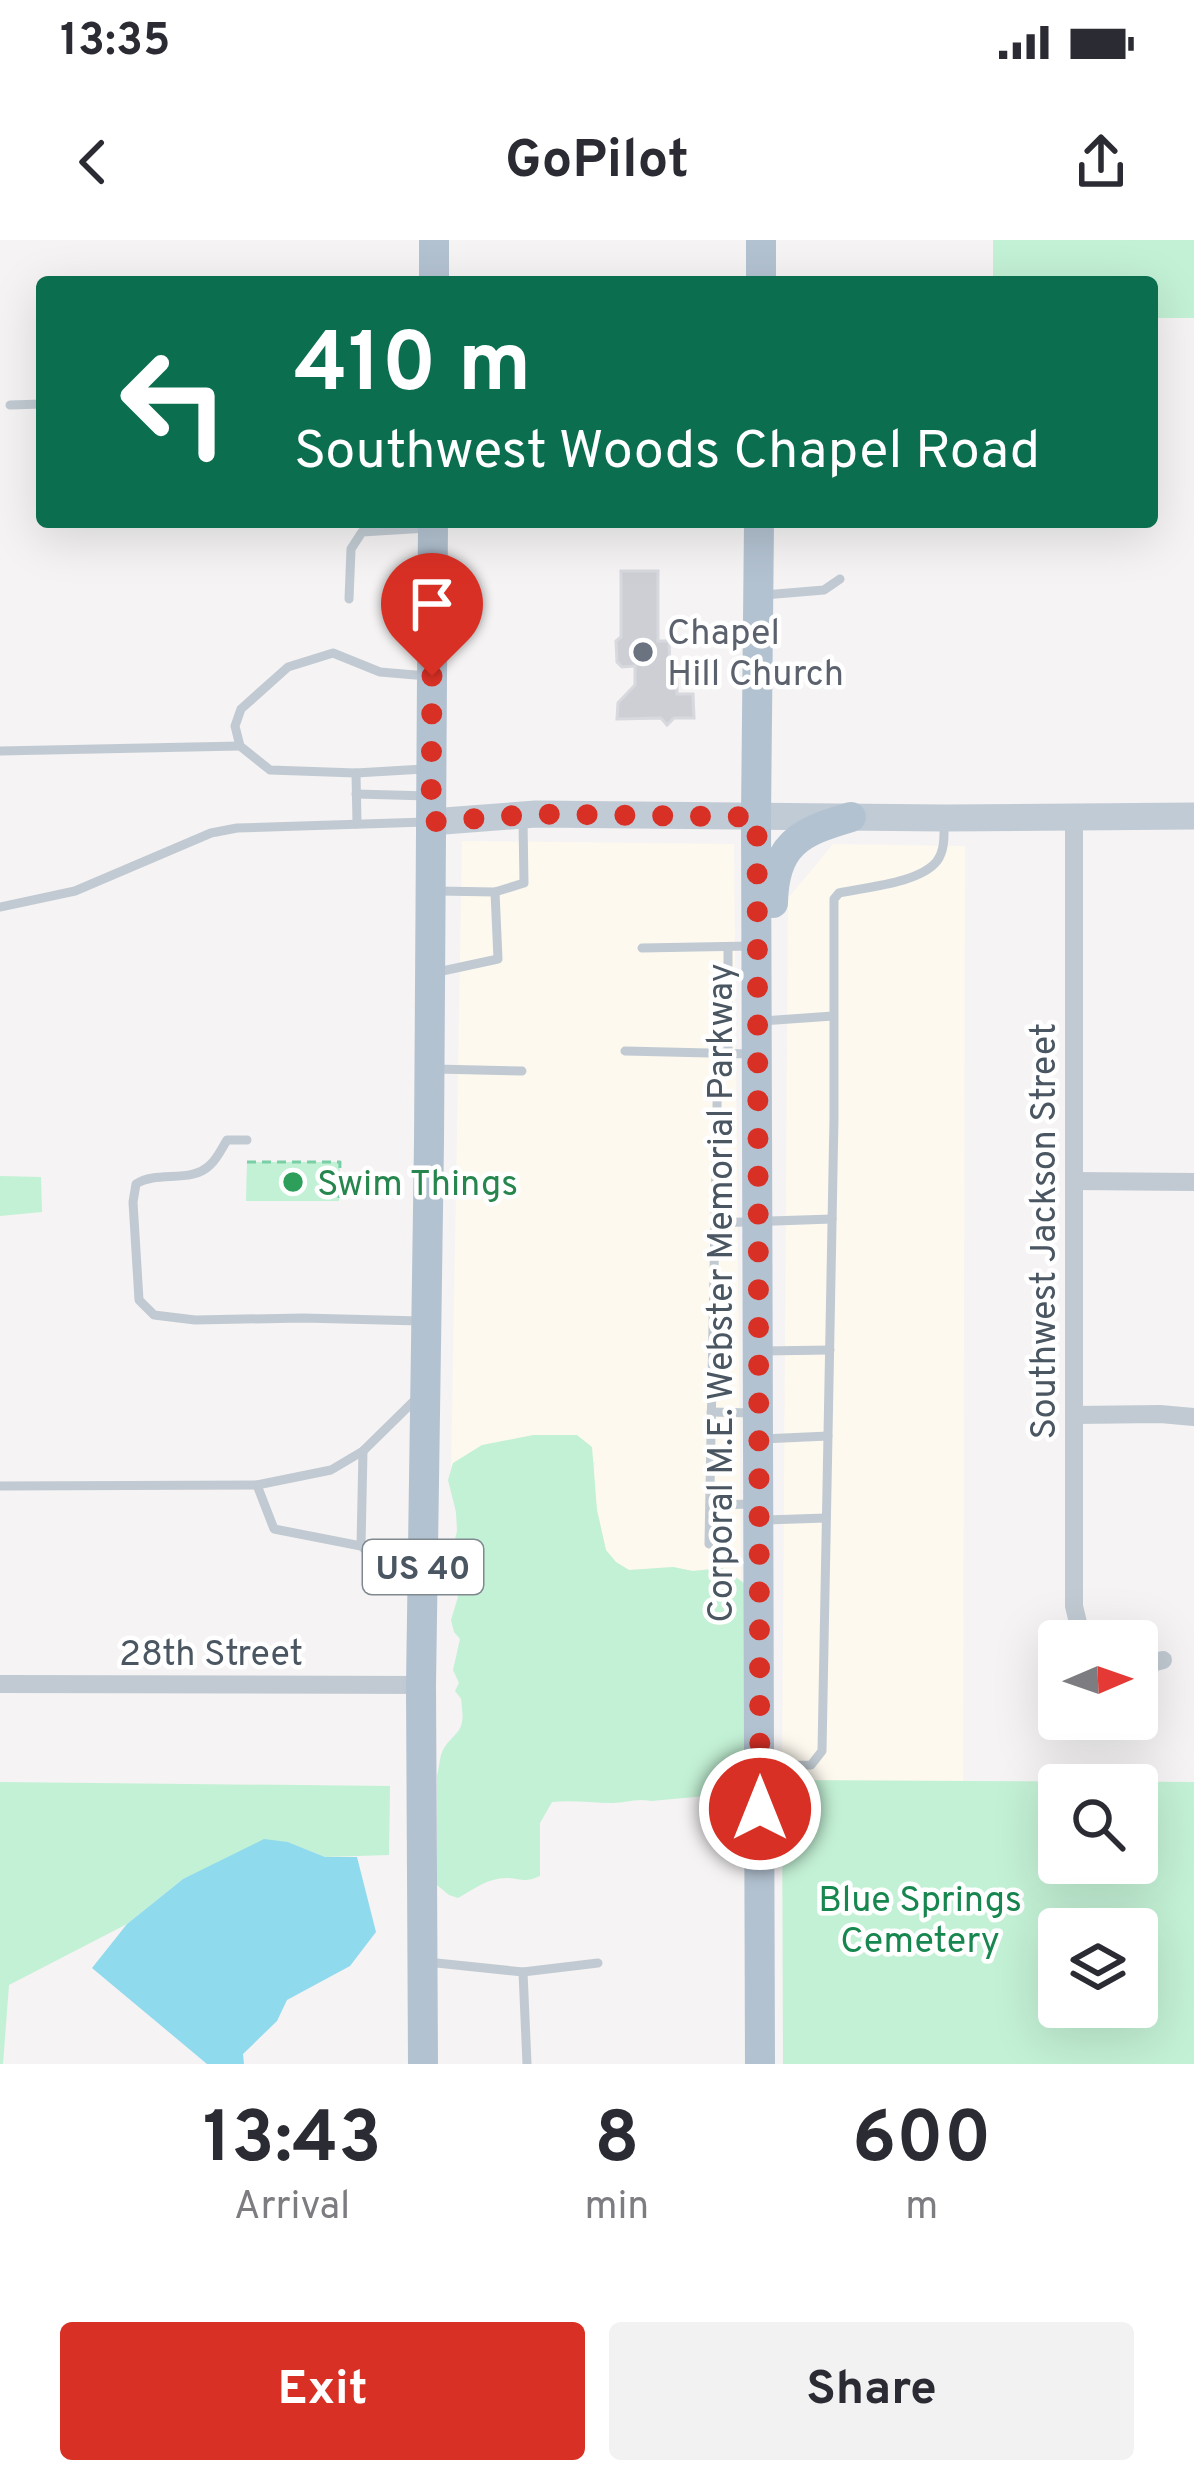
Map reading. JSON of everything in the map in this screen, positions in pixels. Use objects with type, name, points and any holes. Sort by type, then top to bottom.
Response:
[{"type":"main road","points":[[434,240],[434,276]]},
{"type":"main road","points":[[761,240],[761,276]]},
{"type":"main road","name":"US 40","points":[[423,2064],[421,1685],[433,528]]},
{"type":"main road","name":"Corporal M.E. Webster Memorial Parkway","points":[[759,528],[757,817],[742,946],[758,1021],[735,1053],[758,1222],[760,2064]]},
{"type":"main road","points":[[431,796],[523,815],[1194,816]]},
{"type":"main road","points":[[758,1021],[767,992],[775,874],[780,861],[800,836],[851,817]]},
{"type":"street","name":"Southwest Jackson Street","points":[[1074,818],[1077,1620]]},
{"type":"street","points":[[1075,1180],[1194,1182]]},
{"type":"street","points":[[1075,1415],[1194,1417]]},
{"type":"street","points":[[1158,1661],[1163,1660]]},
{"type":"street","name":"28th Street","points":[[0,1684],[421,1685]]},
{"type":"lane","points":[[10,405],[36,404]]},
{"type":"lane","points":[[349,599],[351,550],[362,532],[403,528]]},
{"type":"lane","points":[[758,595],[824,590],[840,579]]},
{"type":"lane","points":[[431,796],[356,773],[270,770],[240,746],[235,726],[241,709],[288,668],[333,653],[380,672],[432,676]]},
{"type":"lane","points":[[0,751],[240,746]]},
{"type":"lane","points":[[356,773],[356,824]]},
{"type":"lane","points":[[356,794],[431,796]]},
{"type":"lane","points":[[0,907],[75,892],[211,833],[356,824],[431,796]]},
{"type":"lane","points":[[431,891],[495,892],[524,883],[523,815]]},
{"type":"lane","points":[[760,1766],[811,1765],[822,1751],[834,899],[839,893],[920,876],[939,859],[944,818]]},
{"type":"lane","points":[[430,973],[497,959],[495,892]]},
{"type":"lane","points":[[642,948],[742,946],[735,1053],[714,1223],[710,1544]]},
{"type":"lane","points":[[758,1021],[833,1016]]},
{"type":"lane","points":[[625,1051],[735,1053]]},
{"type":"lane","points":[[430,1069],[522,1071]]},
{"type":"lane","points":[[247,1140],[227,1140],[208,1168],[190,1175],[147,1177],[136,1184],[139,1300],[154,1315],[195,1320],[427,1322]]},
{"type":"lane","points":[[714,1223],[832,1219]]},
{"type":"lane","points":[[758,1351],[830,1350]]},
{"type":"lane","points":[[0,1486],[257,1485],[331,1470],[362,1451],[426,1390]]},
{"type":"lane","points":[[711,1412],[759,1426],[828,1436]]},
{"type":"lane","points":[[361,1546],[362,1451]]},
{"type":"lane","points":[[257,1485],[274,1529],[361,1546],[422,1602]]},
{"type":"lane","points":[[710,1505],[826,1518]]},
{"type":"lane","points":[[422,1961],[523,1972],[598,1963]]},
{"type":"lane","points":[[523,1972],[527,2064]]},
{"type":"path","points":[[248,1162],[340,1162],[339,1202]]},
{"type":"shaded area","points":[[462,841],[734,844],[741,1580],[722,1568],[629,1570],[616,1562],[606,1550],[597,1510],[595,1462],[451,1472]]},
{"type":"shaded area","points":[[833,844],[965,846],[963,1781],[782,1780],[788,898]]},
{"type":"green space","points":[[993,240],[1194,240],[1194,318],[1158,318],[1158,276],[993,276]]},
{"type":"green space","name":"Swim Things","points":[[247,1162],[340,1162],[339,1201],[246,1201]]},
{"type":"green space","points":[[0,1176],[41,1177],[42,1212],[0,1216]]},
{"type":"green space","points":[[533,1435],[577,1435],[592,1447],[597,1510],[606,1550],[616,1562],[629,1570],[722,1568],[747,1585],[744,1775],[740,1788],[728,1794],[617,1803],[552,1802],[540,1823],[540,1876],[494,1879],[458,1898],[437,1885],[437,1776],[441,1755],[463,1718],[453,1670],[460,1639],[451,1620],[458,1597],[450,1560],[457,1531],[448,1480],[453,1463],[482,1445]]},
{"type":"green space","name":"Blue Springs Cemetery","points":[[782,1780],[1038,1781],[1038,1884],[1158,1884],[1158,1782],[1194,1782],[1194,2064],[783,2064]]},
{"type":"green space","points":[[0,1782],[390,1786],[389,1855],[325,1857],[288,1842],[183,1879],[127,1924],[9,1985],[0,2064]]},
{"type":"water","points":[[264,1839],[288,1842],[325,1857],[357,1857],[376,1932],[350,1966],[287,2000],[277,2021],[243,2054],[244,2064],[207,2064],[92,1968],[127,1924],[183,1879]]},
{"type":"building","name":"Chapel Hill Church","points":[[621,571],[658,571],[658,641],[669,641],[677,694],[693,694],[694,718],[674,718],[667,725],[661,718],[617,719],[618,703],[635,685],[635,666],[622,667],[617,662]]},
{"type":"place","name":"Chapel Hill Church","points":[[643,652]]},
{"type":"place","name":"Swim Things","points":[[293,1182]]},
{"type":"route","points":[[432,676],[431,822],[536,814],[757,817],[760,1809]]}]
